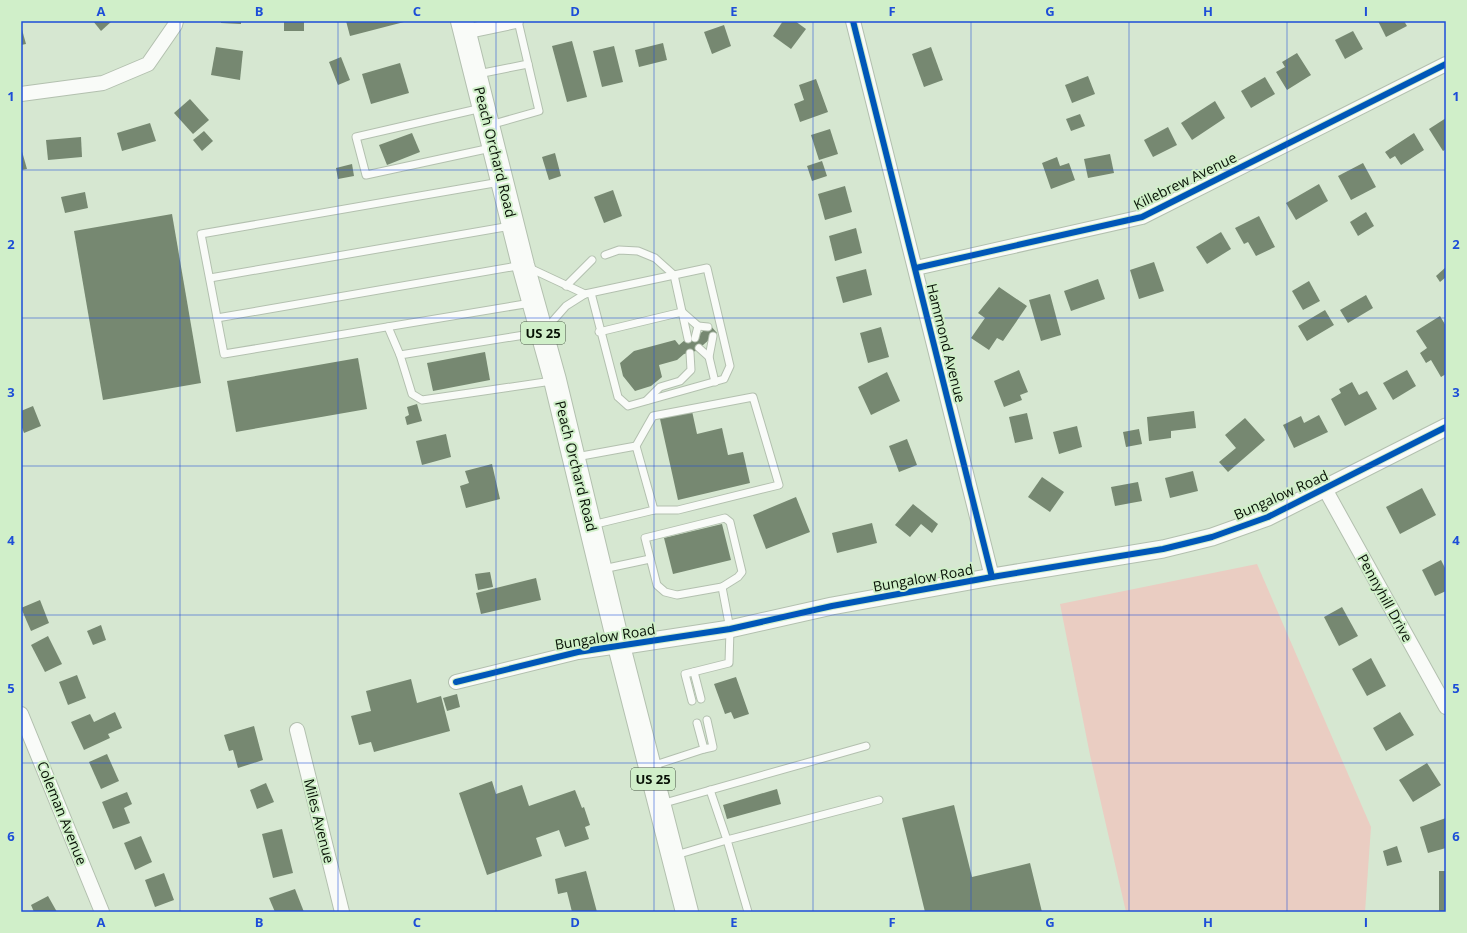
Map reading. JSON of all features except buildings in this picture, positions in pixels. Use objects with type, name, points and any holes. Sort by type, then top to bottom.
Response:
[{"type":"main road","name":"Peach Orchard Road","points":[[463,26],[523,265],[533,303],[543,332],[619,646],[687,912]]},
{"type":"street","points":[[21,94],[103,83],[148,64],[176,24],[176,21]]},
{"type":"street","points":[[463,26],[517,21]]},
{"type":"street","name":"Hammond Avenue","points":[[854,21],[992,577]]},
{"type":"street","name":"Killebrew Avenue","points":[[916,268],[1142,217],[1446,64]]},
{"type":"street","name":"Bungalow Road","points":[[456,682],[578,652],[730,629],[832,606],[992,577],[1163,549],[1212,537],[1268,517],[1446,427]]},
{"type":"street","name":"Pennyhill Drive","points":[[1325,489],[1446,707]]},
{"type":"street","name":"Coleman Avenue","points":[[21,714],[102,912]]},
{"type":"street","name":"Miles Avenue","points":[[297,730],[342,912]]},
{"type":"lane","points":[[493,147],[366,175],[356,137],[486,117],[540,111],[517,21]]},
{"type":"lane","points":[[475,74],[528,64]]},
{"type":"lane","points":[[502,182],[201,234],[224,354],[533,303]]},
{"type":"lane","points":[[210,278],[513,226]]},
{"type":"lane","points":[[605,255],[619,250],[638,251],[655,258],[674,275],[682,312],[691,339],[700,329],[708,327]]},
{"type":"lane","points":[[566,286],[592,260]]},
{"type":"lane","points":[[217,318],[523,265],[566,286],[588,294]]},
{"type":"lane","points":[[400,355],[543,332],[566,306],[588,294],[707,268],[730,366],[724,379],[628,406],[618,397],[588,294]]},
{"type":"lane","points":[[682,312],[700,329]]},
{"type":"lane","points":[[599,332],[682,312]]},
{"type":"lane","points":[[388,328],[400,355],[412,394],[422,400],[555,380]]},
{"type":"lane","points":[[709,357],[714,336]]},
{"type":"lane","points":[[706,342],[715,382]]},
{"type":"lane","points":[[699,348],[709,357]]},
{"type":"lane","points":[[647,401],[660,387],[680,381],[691,370],[690,353]]},
{"type":"lane","points":[[590,526],[654,510],[678,510],[779,485],[754,397],[653,416],[636,446],[654,510]]},
{"type":"lane","points":[[574,458],[636,446]]},
{"type":"lane","points":[[725,518],[730,522],[742,572],[738,577],[722,587],[677,595],[665,592],[657,585],[650,559],[645,538],[725,518]]},
{"type":"lane","points":[[601,570],[650,559]]},
{"type":"lane","points":[[692,701],[684,674],[729,663],[730,629],[722,587]]},
{"type":"lane","points":[[694,672],[701,699]]},
{"type":"lane","points":[[650,766],[713,746],[707,720]]},
{"type":"lane","points":[[697,722],[704,748]]},
{"type":"lane","points":[[659,804],[866,746]]},
{"type":"lane","points":[[710,790],[727,840],[748,912]]},
{"type":"lane","points":[[673,856],[727,840],[879,800]]},
{"type":"shaded area","points":[[1257,564],[1371,827],[1365,912],[1126,912],[1090,755],[1060,604]]},
{"type":"cycle path","points":[[853,21],[992,577]]},
{"type":"cycle path","points":[[916,268],[1142,217],[1446,64]]},
{"type":"cycle path","points":[[456,682],[578,652],[730,629],[832,606],[992,577],[1163,549],[1212,537],[1268,517],[1446,427]]}]
